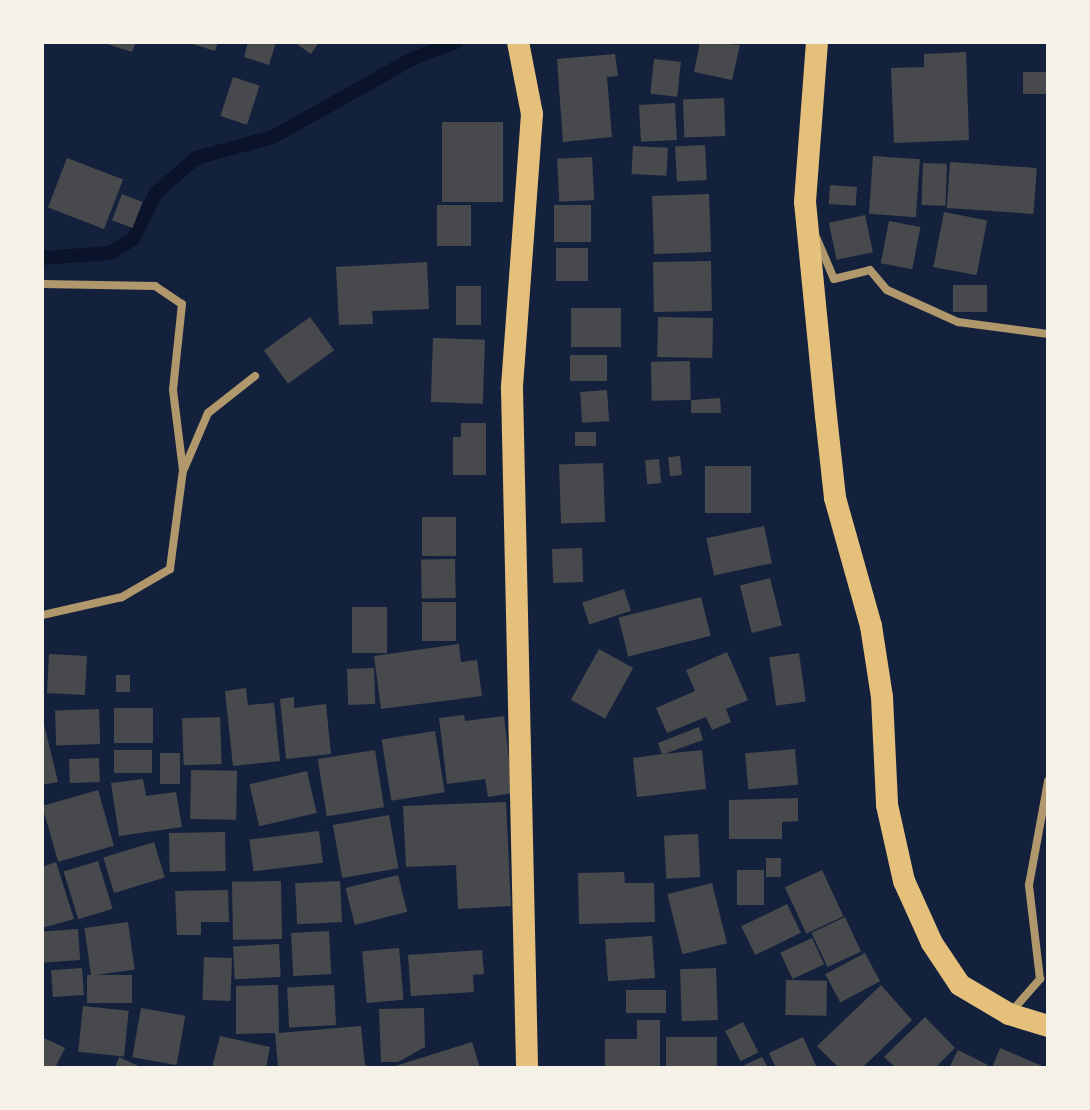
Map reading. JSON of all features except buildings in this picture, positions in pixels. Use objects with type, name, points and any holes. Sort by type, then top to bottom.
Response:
[{"type":"highway","points":[[518,42],[532,114],[512,389],[527,1068]]},
{"type":"highway","points":[[817,42],[805,202],[835,498],[871,626],[882,697],[887,805],[904,881],[932,943],[960,985],[1009,1014],[1048,1026]]},
{"type":"street","points":[[805,202],[834,279],[870,270],[887,290],[958,322],[1048,334]]},
{"type":"street","points":[[42,284],[155,286],[182,304],[173,390],[183,470],[170,569],[122,597],[42,615]]},
{"type":"street","points":[[183,470],[208,413],[255,376]]},
{"type":"street","points":[[1009,1014],[1040,979],[1029,885],[1048,781]]},
{"type":"waterway","points":[[42,258],[110,253],[133,239],[156,193],[196,158],[273,137],[412,59],[456,42]]}]
